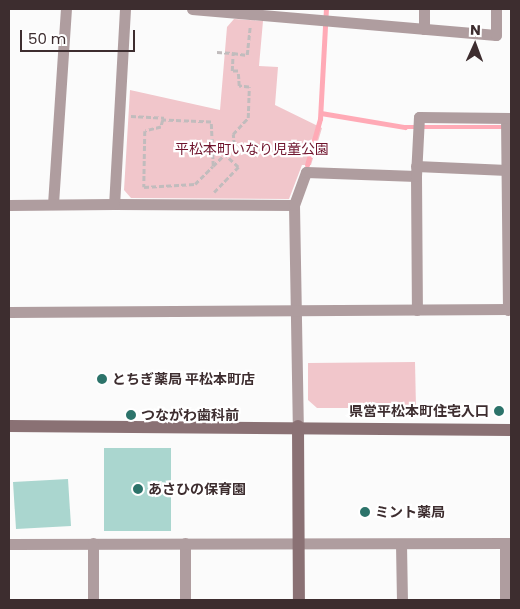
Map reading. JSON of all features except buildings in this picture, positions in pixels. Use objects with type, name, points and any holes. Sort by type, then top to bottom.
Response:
[{"type":"street","points":[[53,204],[66,9]]},
{"type":"street","points":[[114,204],[125,9]]},
{"type":"street","points":[[192,9],[251,14],[282,13],[496,35],[496,9]]},
{"type":"street","points":[[424,9],[424,29]]},
{"type":"street","points":[[9,312],[509,310],[506,170],[509,118],[419,116],[416,171],[417,310]]},
{"type":"street","points":[[299,600],[294,206],[306,172],[506,170]]},
{"type":"street","points":[[9,205],[294,206]]},
{"type":"street","points":[[9,426],[298,426],[511,430]]},
{"type":"street","points":[[185,542],[185,600]]},
{"type":"street","points":[[9,544],[185,542],[299,544],[508,543],[505,600]]},
{"type":"street","points":[[93,543],[93,600]]},
{"type":"street","points":[[401,544],[402,600]]},
{"type":"path","points":[[217,52],[247,55],[251,14]]},
{"type":"path","points":[[164,120],[161,127],[145,131],[144,187],[195,184],[234,145],[233,134],[248,118],[249,87],[238,86],[238,71],[232,71],[233,53]]},
{"type":"path","points":[[119,116],[211,122],[213,166]]},
{"type":"path","points":[[207,199],[238,167],[224,154]]},
{"type":"green space","name":"平松本町いなり児童公園","points":[[234,19],[263,21],[259,66],[278,67],[275,105],[322,128],[311,165],[302,165],[289,199],[131,198],[124,190],[130,90],[220,110],[227,27]]},
{"type":"green space","points":[[415,362],[416,408],[317,408],[308,400],[308,363]]},
{"type":"waterway","points":[[307,165],[320,119],[326,9]]},
{"type":"waterway","points":[[321,113],[405,127],[506,127]]},
{"type":"place","name":"とちぎ薬局 平松本町店","points":[[102,379]]},
{"type":"place","name":"県営平松本町住宅入口","points":[[499,411]]},
{"type":"place","name":"つながわ歯科前","points":[[131,415]]},
{"type":"place","name":"あさひの保育園","points":[[138,489]]},
{"type":"place","name":"ミント薬局","points":[[365,512]]}]
